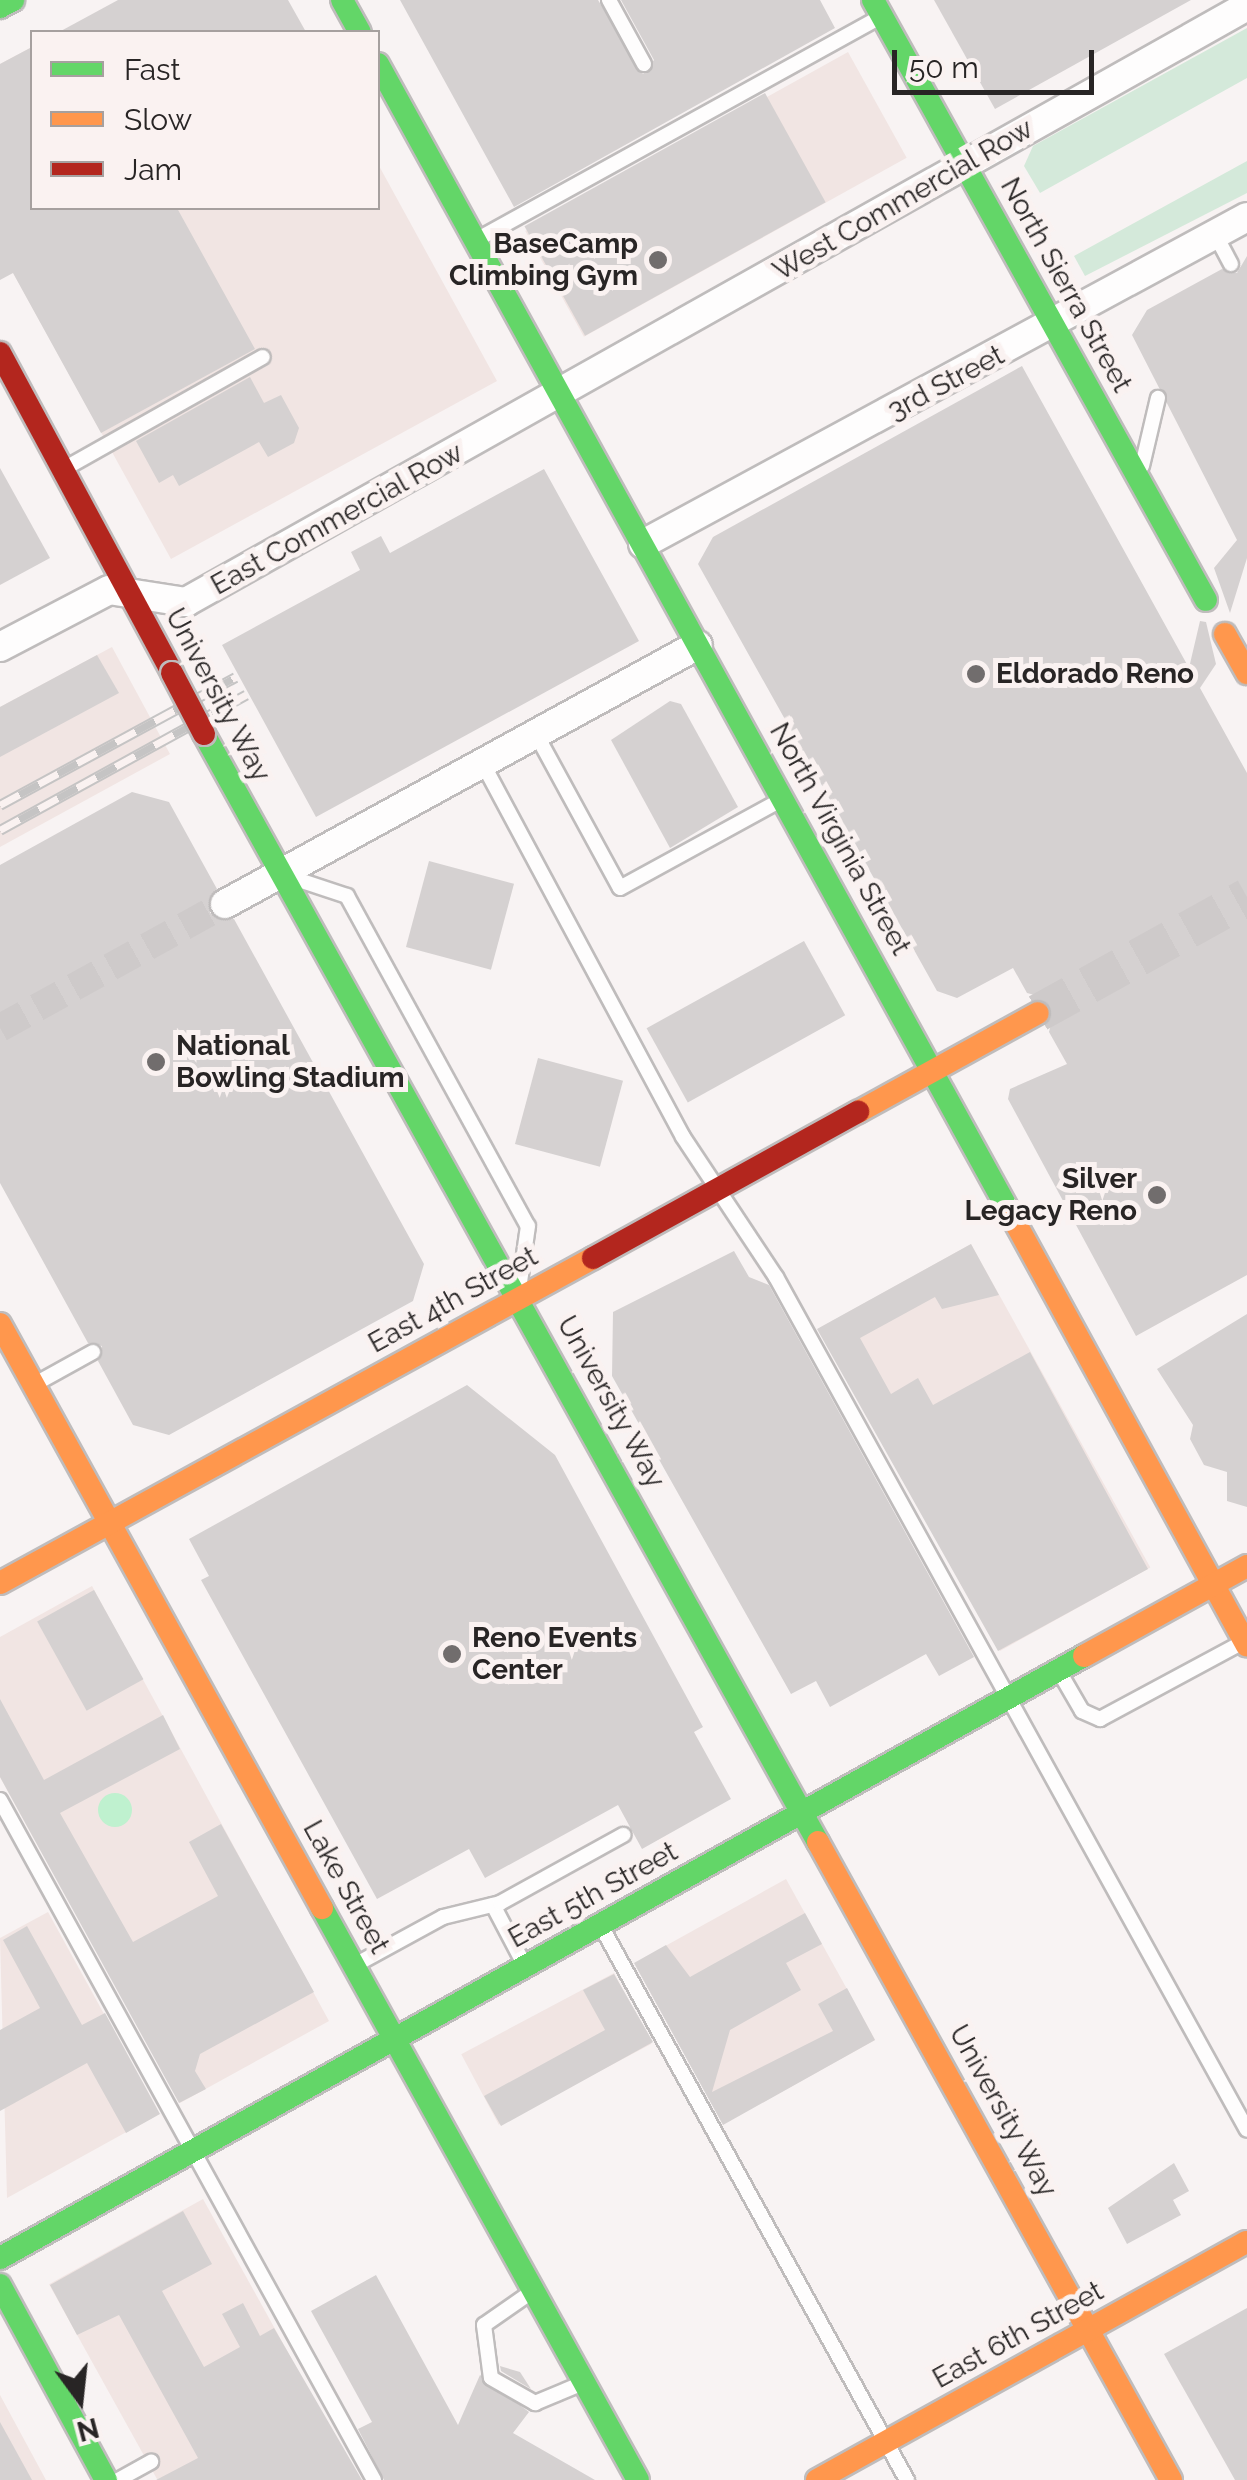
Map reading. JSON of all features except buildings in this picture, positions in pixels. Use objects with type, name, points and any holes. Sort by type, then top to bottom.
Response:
[{"type":"main road","points":[[0,7],[13,0]]},
{"type":"main road","points":[[342,0],[359,30]]},
{"type":"main road","name":"North Sierra Street","points":[[878,8],[1206,600]]},
{"type":"main road","name":"North Virginia Street","points":[[380,68],[935,1069],[1246,1643]]},
{"type":"main road","name":"University Way","points":[[0,353],[279,875],[1171,2480]]},
{"type":"main road","points":[[1225,634],[1247,673]]},
{"type":"main road","name":"East 4th Street","points":[[0,1583],[1038,1012]]},
{"type":"main road","name":"Lake Street","points":[[0,1324],[8,1360],[33,1385],[638,2480]]},
{"type":"main road","name":"East 5th Street","points":[[0,2258],[1247,1566]]},
{"type":"main road","name":"East 6th Street","points":[[817,2480],[1247,2242]]},
{"type":"main road","points":[[0,2285],[106,2480]]},
{"type":"street","name":"West Commercial Row","points":[[559,394],[1247,6]]},
{"type":"street","name":"3rd Street","points":[[643,544],[1247,217]]},
{"type":"street","name":"East Commercial Row","points":[[126,587],[186,602],[559,394]]},
{"type":"street","points":[[0,647],[126,587]]},
{"type":"street","points":[[225,904],[698,645]]},
{"type":"lane","points":[[609,0],[644,64]]},
{"type":"lane","points":[[475,240],[878,8]]},
{"type":"lane","points":[[1215,234],[1231,264]]},
{"type":"lane","points":[[63,469],[263,358]]},
{"type":"lane","points":[[1140,482],[1158,398]]},
{"type":"lane","points":[[536,734],[620,888],[784,798]]},
{"type":"lane","points":[[483,764],[716,1188],[746,1224],[1247,2130]]},
{"type":"lane","points":[[279,875],[346,896],[528,1226],[517,1300]]},
{"type":"lane","points":[[33,1385],[93,1352]]},
{"type":"lane","points":[[1060,1672],[1082,1711],[1100,1719],[1246,1643]]},
{"type":"lane","points":[[0,1800],[192,2150],[252,2272],[374,2480]]},
{"type":"lane","points":[[355,1965],[443,1917],[492,1905],[624,1836]]},
{"type":"lane","points":[[492,1905],[526,1966]]},
{"type":"lane","points":[[601,1925],[907,2480]]},
{"type":"lane","points":[[535,2290],[489,2318],[479,2344],[490,2378],[518,2401],[547,2402],[584,2382]]},
{"type":"lane","points":[[118,2480],[152,2462]]},
{"type":"shaded area","points":[[1247,28],[1247,78],[1040,193],[1024,166],[1033,146]]},
{"type":"shaded area","points":[[30,48],[30,210],[380,210],[380,168],[497,381],[171,559],[0,249],[0,64]]},
{"type":"shaded area","points":[[848,52],[907,158],[584,337],[525,231]]},
{"type":"shaded area","points":[[1247,161],[1247,193],[1085,276],[1074,256]]},
{"type":"shaded area","points":[[112,647],[170,754],[0,847],[0,707]]},
{"type":"shaded area","points":[[971,1244],[1150,1568],[1000,1651],[821,1327]]},
{"type":"shaded area","points":[[92,1586],[329,2021],[180,2103],[0,1777],[0,1637]]},
{"type":"shaded area","points":[[115,1793],[127,1798],[132,1810],[127,1822],[115,1827],[103,1822],[98,1810],[103,1798]]},
{"type":"shaded area","points":[[786,1879],[875,2040],[725,2123],[636,1962]]},
{"type":"shaded area","points":[[48,1912],[159,2114],[7,2198],[0,1938]]},
{"type":"shaded area","points":[[614,1973],[652,2044],[499,2125],[461,2054]]},
{"type":"shaded area","points":[[203,2199],[321,2412],[199,2480],[158,2480],[49,2284]]},
{"type":"shaded area","points":[[0,2395],[46,2480],[0,2480]]},
{"type":"tunnel","points":[[1038,1013],[1247,897]]},
{"type":"tunnel","points":[[0,1028],[225,904]]},
{"type":"railway","points":[[0,805],[236,677]]},
{"type":"railway","points":[[0,830],[246,695]]},
{"type":"traffic: fast","points":[[0,7],[13,0]]},
{"type":"traffic: fast","points":[[342,0],[359,30]]},
{"type":"traffic: fast","points":[[873,0],[1206,600]]},
{"type":"traffic: fast","points":[[380,68],[1010,1213]]},
{"type":"traffic: fast","points":[[204,734],[818,1842]]},
{"type":"traffic: fast","points":[[0,2258],[1084,1656]]},
{"type":"traffic: fast","points":[[322,1908],[638,2480]]},
{"type":"traffic: fast","points":[[0,2285],[106,2480]]},
{"type":"traffic: slow","points":[[1225,634],[1247,673]]},
{"type":"traffic: slow","points":[[858,1112],[1038,1013]]},
{"type":"traffic: slow","points":[[1010,1213],[1247,1645]]},
{"type":"traffic: slow","points":[[0,1583],[593,1258]]},
{"type":"traffic: slow","points":[[0,1324],[322,1908]]},
{"type":"traffic: slow","points":[[1084,1656],[1247,1566]]},
{"type":"traffic: slow","points":[[818,1842],[1171,2480]]},
{"type":"traffic: slow","points":[[817,2480],[1247,2242]]},
{"type":"traffic: jam","points":[[0,353],[172,673]]},
{"type":"traffic: jam","points":[[172,673],[204,734]]},
{"type":"traffic: jam","points":[[593,1258],[858,1112]]},
{"type":"place","name":"BaseCamp Climbing Gym","points":[[658,260]]},
{"type":"place","name":"Eldorado Reno","points":[[976,674]]},
{"type":"place","name":"National Bowling Stadium","points":[[156,1062]]},
{"type":"place","name":"Silver Legacy Reno","points":[[1157,1195]]},
{"type":"place","name":"Reno Events Center","points":[[452,1654]]}]
